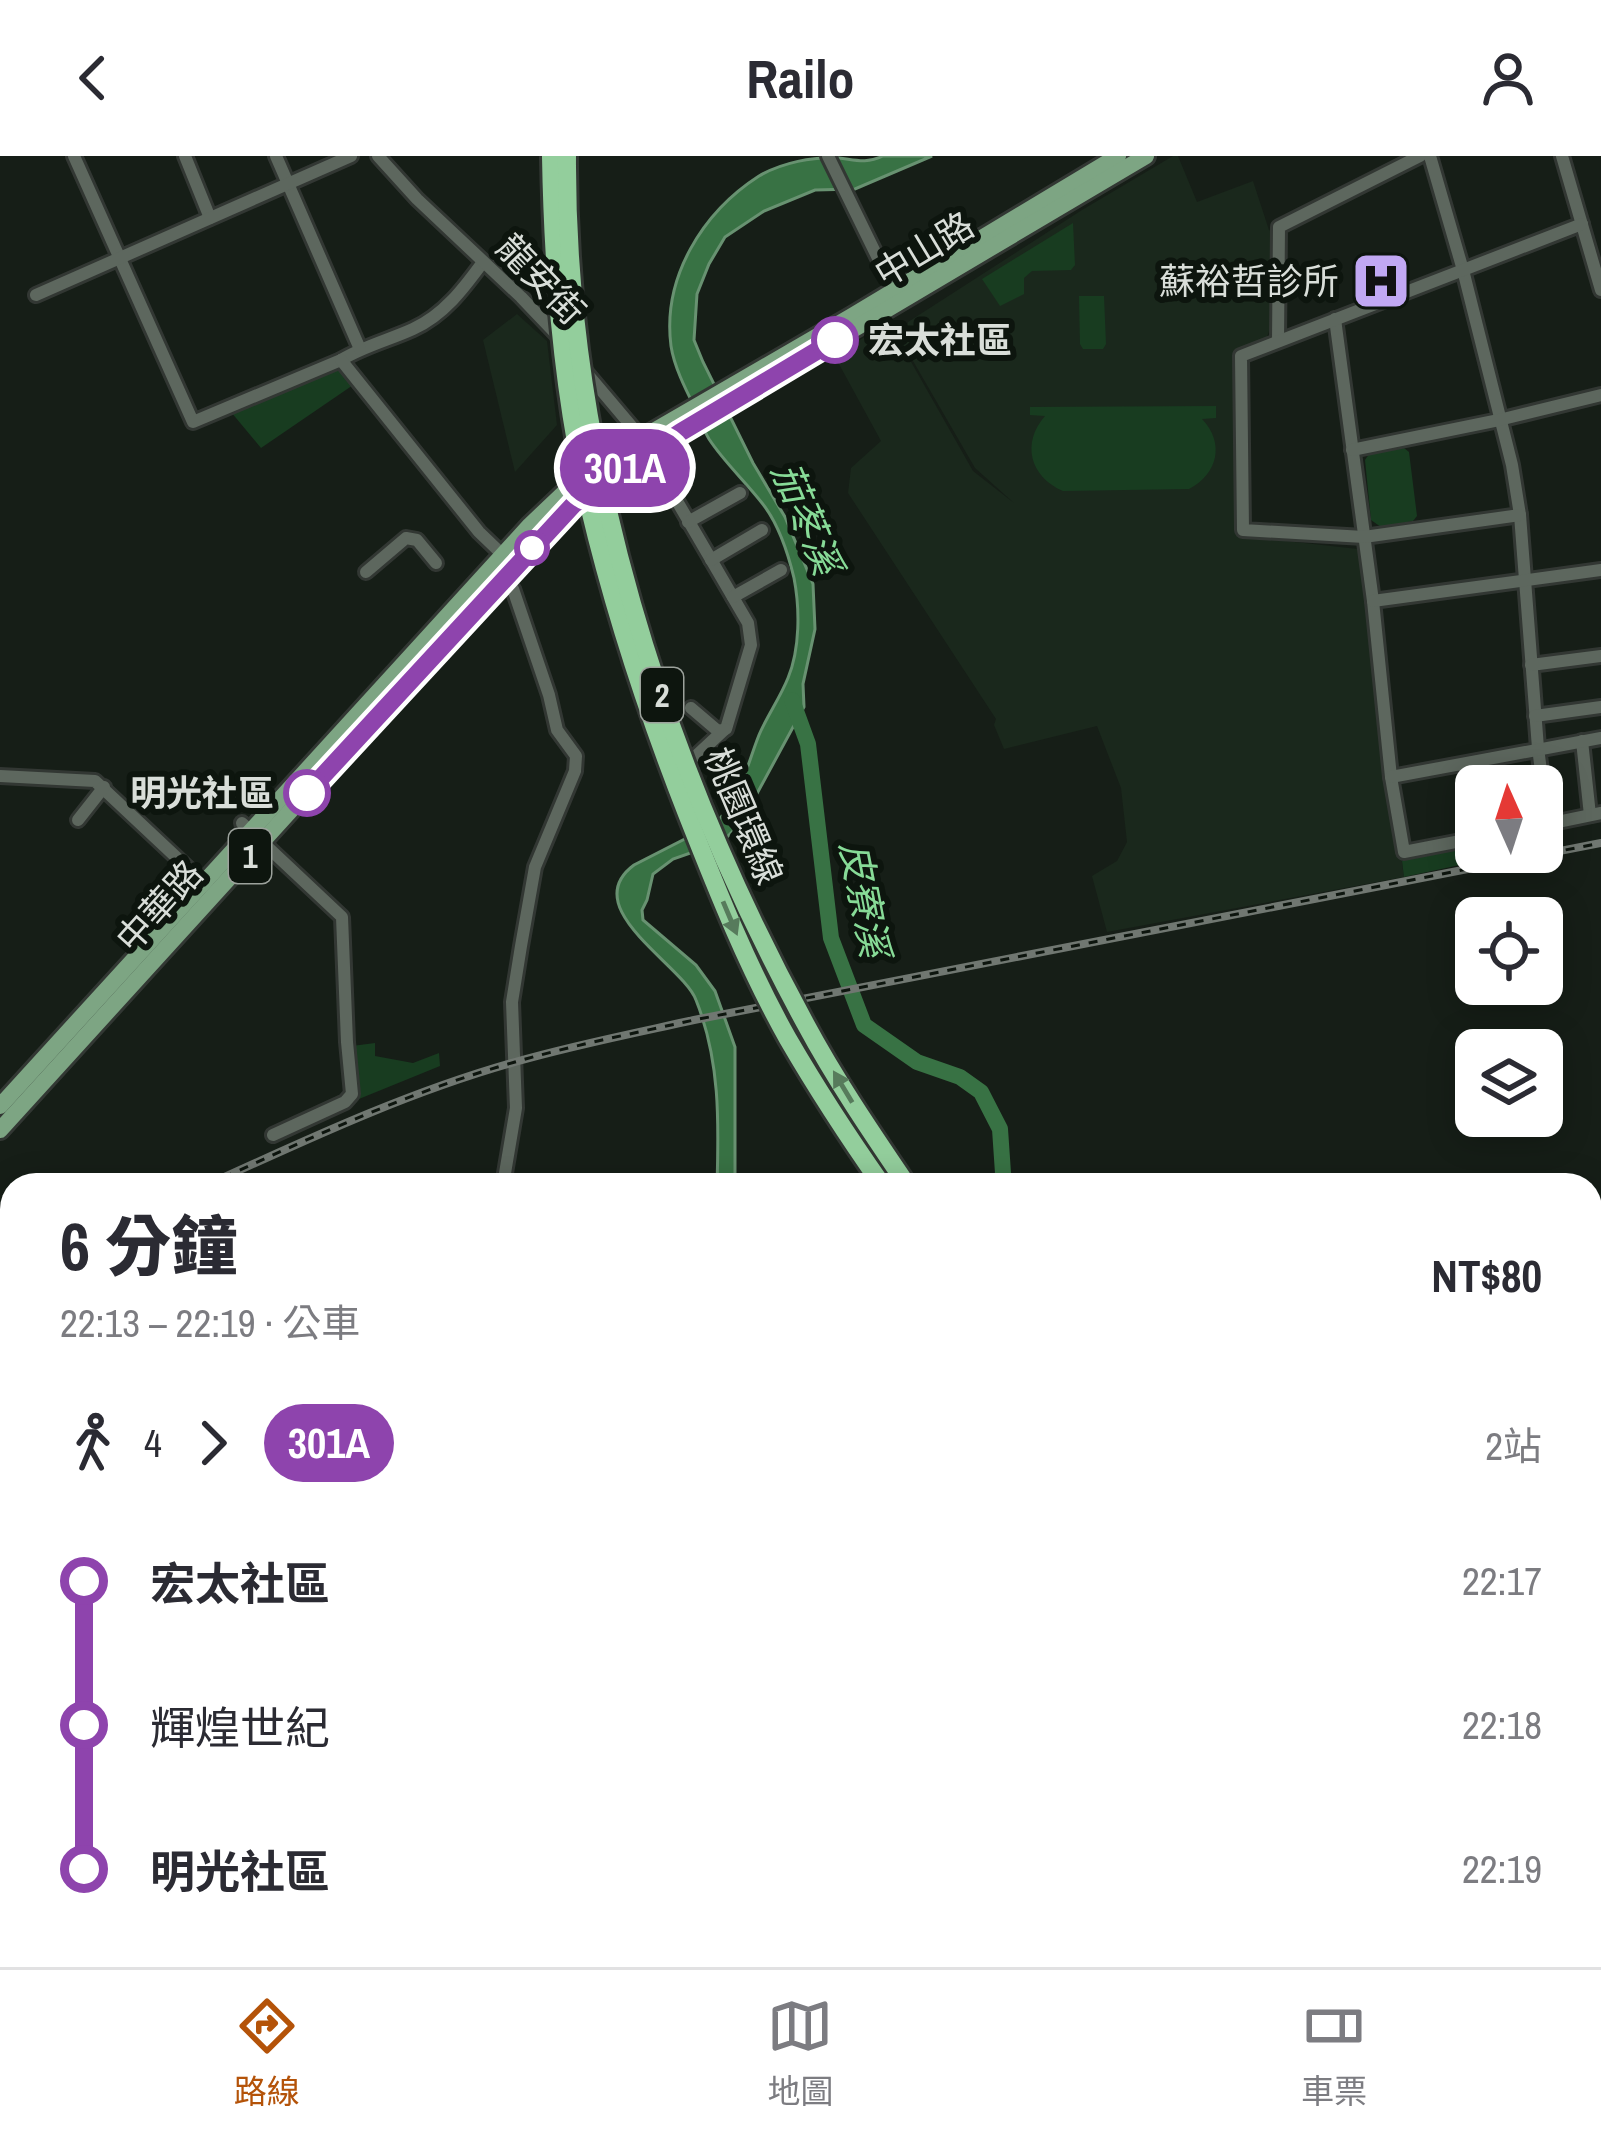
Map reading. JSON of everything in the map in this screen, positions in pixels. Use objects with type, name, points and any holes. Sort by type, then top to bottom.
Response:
[{"type":"highway","name":"桃園環線","points":[[551,156],[560,320],[587,497],[648,709],[748,961],[787,1036],[874,1173]]},
{"type":"highway","name":"桃園環線","points":[[567,156],[576,314],[598,468],[664,704],[723,858],[806,1026],[899,1173]]},
{"type":"main road","name":"中山路","points":[[896,296],[1118,156]]},
{"type":"main road","name":"中山路","points":[[678,426],[896,296],[1146,156]]},
{"type":"main road","name":"中華路","points":[[0,1130],[209,888],[251,832],[590,468],[647,448],[678,426]]},
{"type":"main road","name":"中華路","points":[[0,1106],[209,888]]},
{"type":"street","points":[[74,156],[193,422],[419,327],[443,311],[483,262]]},
{"type":"street","points":[[185,156],[211,218]]},
{"type":"street","points":[[275,156],[360,349]]},
{"type":"street","points":[[36,295],[351,156]]},
{"type":"street","name":"龍安街","points":[[378,156],[554,330],[647,448],[748,623],[751,645],[726,728]]},
{"type":"street","points":[[828,156],[896,296]]},
{"type":"street","points":[[1278,341],[1279,227],[1420,156]]},
{"type":"street","points":[[1430,156],[1512,465],[1540,765]]},
{"type":"street","points":[[1562,156],[1601,290]]},
{"type":"street","points":[[1520,515],[1364,537],[1243,530],[1241,356],[1582,224]]},
{"type":"street","points":[[1335,320],[1404,852],[1455,842]]},
{"type":"street","points":[[341,360],[479,532],[508,561]]},
{"type":"street","points":[[1352,450],[1601,395]]},
{"type":"street","points":[[688,522],[740,493]]},
{"type":"street","points":[[711,560],[762,530]]},
{"type":"street","points":[[366,572],[406,538],[417,540],[436,563]]},
{"type":"street","points":[[733,597],[781,569]]},
{"type":"street","points":[[1373,601],[1601,570]]},
{"type":"street","points":[[493,577],[513,590],[557,730],[576,756],[535,867],[521,946],[512,1003],[516,1108],[504,1173]]},
{"type":"street","points":[[1531,665],[1601,656]]},
{"type":"street","points":[[1535,716],[1601,707]]},
{"type":"street","points":[[691,708],[718,731],[726,728]]},
{"type":"street","points":[[696,756],[726,728]]},
{"type":"street","points":[[1391,777],[1601,738]]},
{"type":"street","points":[[1563,820],[1596,814],[1582,741]]},
{"type":"street","points":[[0,776],[95,781],[209,888]]},
{"type":"street","points":[[78,820],[104,787]]},
{"type":"street","points":[[251,832],[342,917],[350,1098],[273,1135]]},
{"type":"shaded area","points":[[883,156],[932,156],[855,189],[815,190],[764,211],[725,237],[697,294],[694,340],[753,463],[785,517],[813,584],[815,629],[803,684],[804,707],[741,823],[722,842],[673,859],[653,874],[642,910],[643,920],[696,965],[715,991],[735,1047],[735,1173],[717,1173],[716,1091],[704,1023],[687,986],[625,917],[617,899],[619,882],[634,865],[714,824],[730,805],[792,667],[797,603],[789,559],[773,520],[709,439],[680,377],[671,346],[673,295],[704,227],[759,176],[809,159],[866,161]]},
{"type":"shaded area","points":[[1178,156],[1197,202],[1253,181],[1269,230],[1276,231],[1273,319],[1265,343],[1239,348],[1233,360],[1241,536],[1358,549],[1404,877],[1107,932],[1092,876],[1117,861],[1127,842],[1121,788],[1097,726],[1004,749],[996,719],[848,493],[851,468],[881,441],[834,355],[889,323],[973,471],[1014,503],[975,468],[902,342],[908,322]]},
{"type":"shaded area","points":[[1073,223],[1075,265],[1071,270],[1032,271],[1024,278],[1024,294],[1000,306],[982,279]]},
{"type":"shaded area","points":[[1079,296],[1104,296],[1103,349],[1083,349],[1080,344]]},
{"type":"shaded area","points":[[517,314],[547,341],[557,425],[515,472],[483,340]]},
{"type":"shaded area","points":[[341,360],[359,381],[261,448],[226,406]]},
{"type":"shaded area","points":[[1216,406],[1216,418],[1202,419],[1214,438],[1212,467],[1189,489],[1063,491],[1036,468],[1031,448],[1045,416],[1030,415],[1030,407]]},
{"type":"shaded area","points":[[1404,448],[1409,452],[1417,516],[1413,521],[1381,527],[1371,520],[1365,460],[1369,454]]},
{"type":"shaded area","points":[[1455,850],[1455,866],[1404,877],[1402,861]]},
{"type":"shaded area","points":[[375,1043],[375,1056],[413,1063],[439,1053],[440,1066],[354,1101],[352,1046]]},
{"type":"waterway","name":"皮寮溪","points":[[792,700],[808,744],[831,938],[864,1025],[917,1062],[960,1077],[981,1092],[1000,1129],[1003,1173]]},
{"type":"railway","points":[[234,1173],[397,1102],[560,1050],[1601,843]]},
{"type":"bus line","name":"301A","points":[[307,793],[574,504],[681,432],[835,340]]},
{"type":"place","name":"蘇裕哲診所","points":[[1381,281]]},
{"type":"place","name":"宏太社區","points":[[835,340]]},
{"type":"place","name":"明光社區","points":[[307,793]]},
{"type":"water label","name":"茄苳溪","points":[[807,518]]}]
